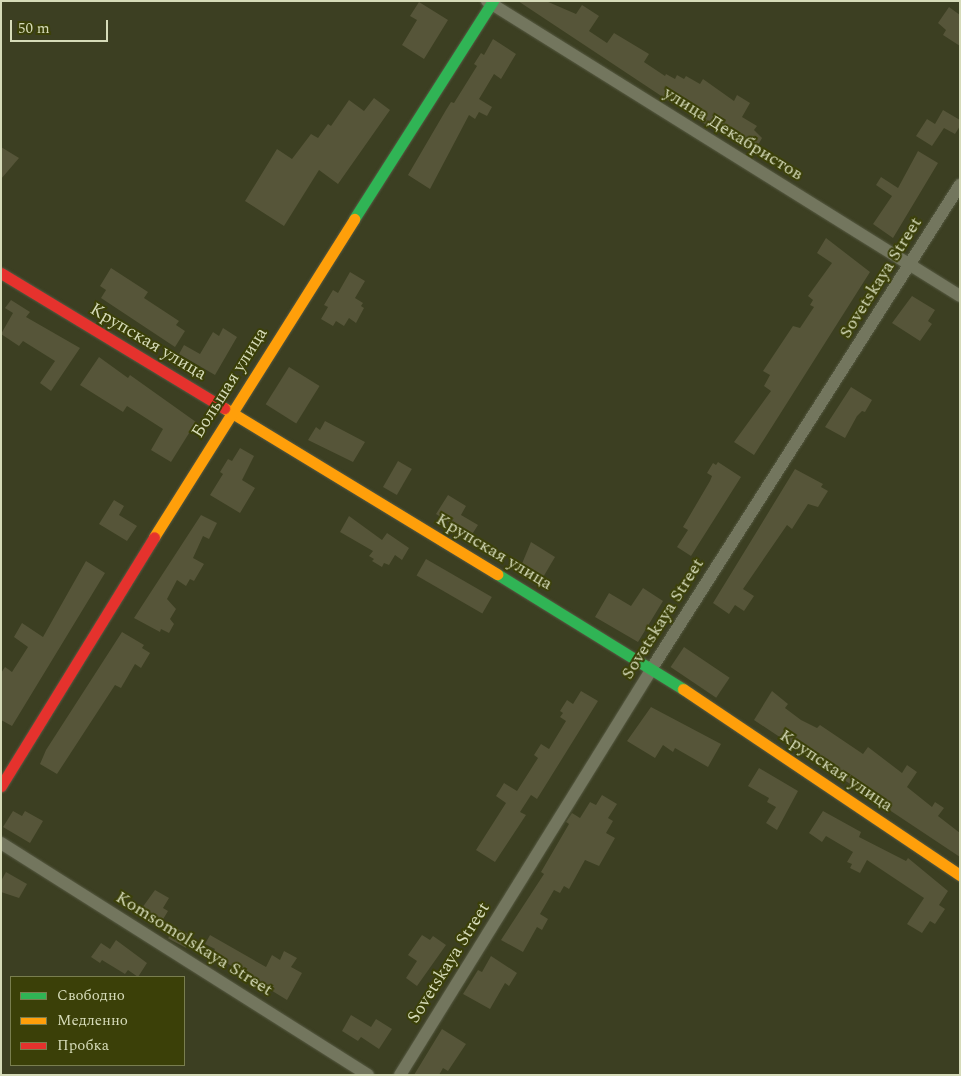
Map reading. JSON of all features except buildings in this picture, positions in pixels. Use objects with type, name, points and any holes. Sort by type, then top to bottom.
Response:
[{"type":"street","name":"улица Декабристов","points":[[490,2],[960,296]]},
{"type":"street","name":"Большая улица","points":[[1,786],[230,413],[490,2]]},
{"type":"street","name":"Sovetskaya Street","points":[[400,1075],[652,668],[960,185]]},
{"type":"street","name":"Крупская улица","points":[[1,273],[652,668],[960,875]]},
{"type":"street","name":"Komsomolskaya Street","points":[[1,843],[368,1075]]},
{"type":"traffic: fast","points":[[354,219],[493,1]]},
{"type":"traffic: fast","points":[[497,574],[683,689]]},
{"type":"traffic: slow","points":[[154,537],[354,219]]},
{"type":"traffic: slow","points":[[224,408],[497,574]]},
{"type":"traffic: slow","points":[[683,689],[960,875]]},
{"type":"traffic: jam","points":[[1,273],[224,408]]},
{"type":"traffic: jam","points":[[1,786],[154,537]]}]
